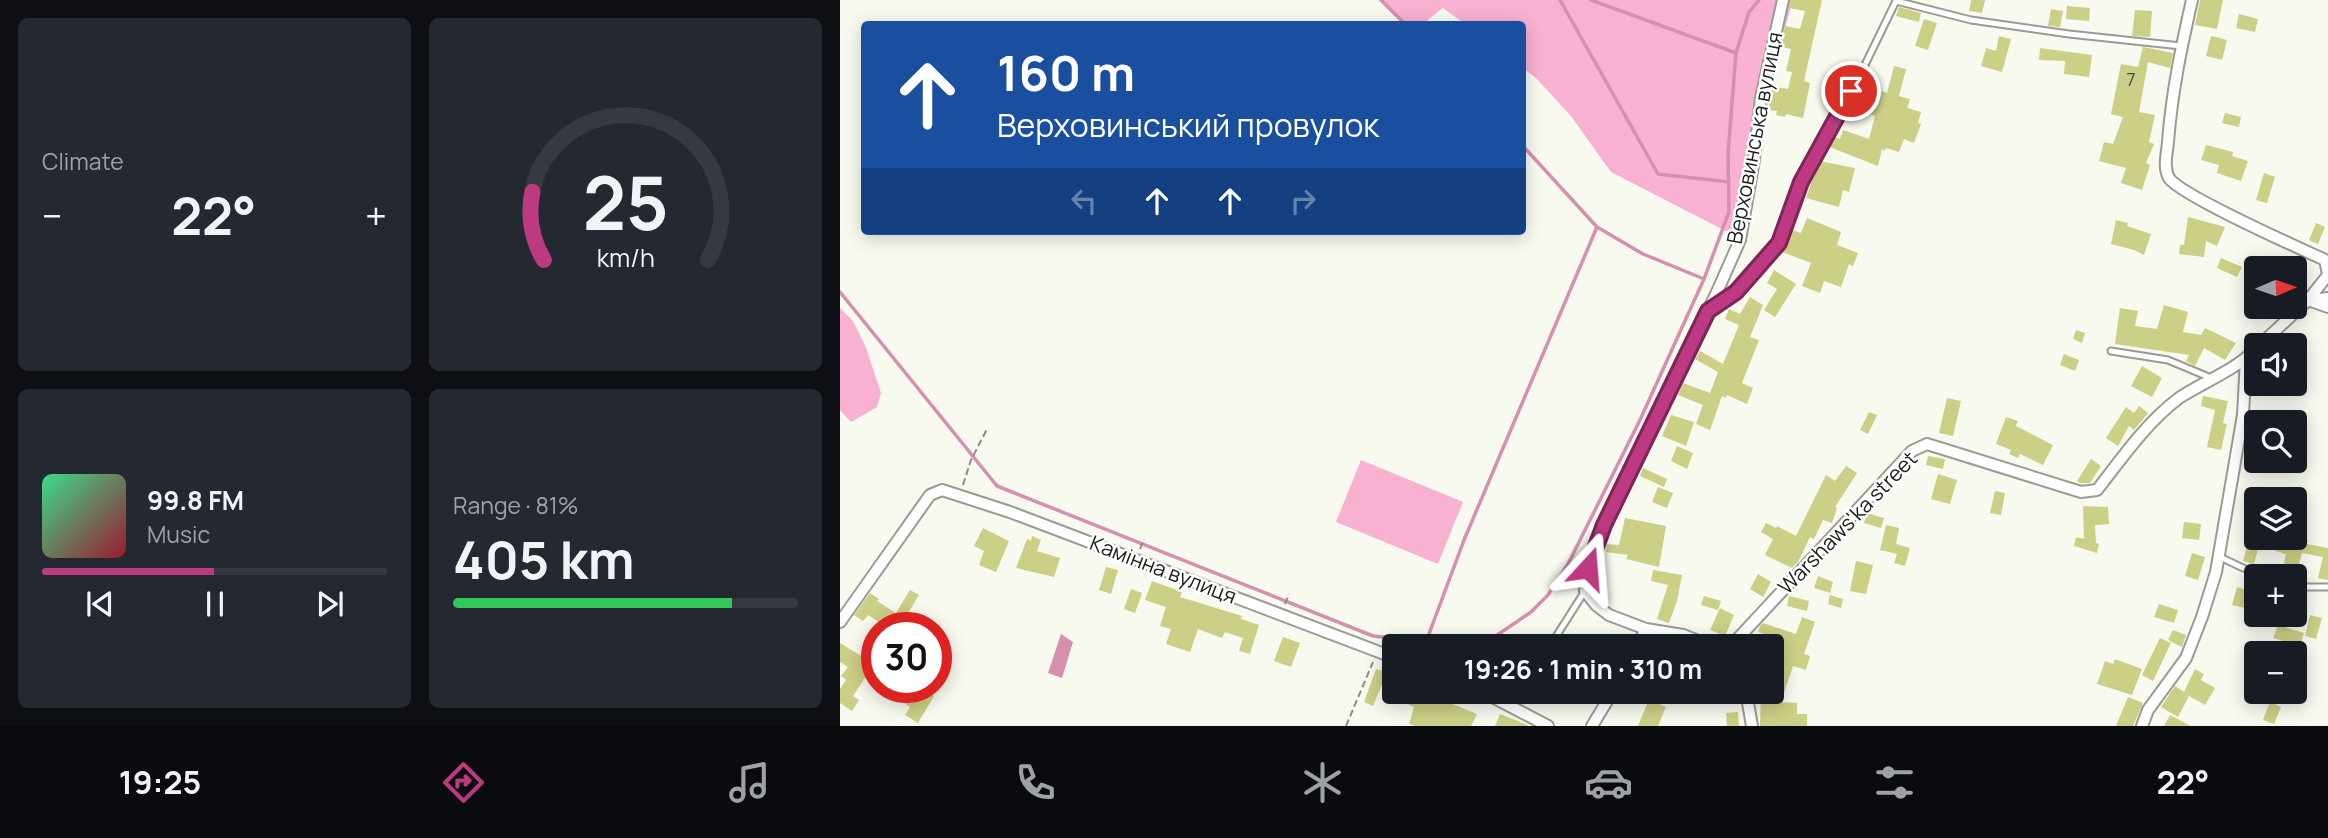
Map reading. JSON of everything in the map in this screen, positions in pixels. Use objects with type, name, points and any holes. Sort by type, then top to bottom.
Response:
[{"type":"street","name":"Верховинська вулиця","points":[[1585,591],[1588,568],[1604,525],[1740,240],[1754,160],[1761,97],[1783,0]]},
{"type":"street","points":[[2192,0],[2174,79],[2165,170],[2171,181],[2197,198],[2325,260],[2328,275],[2308,300],[2273,333]]},
{"type":"street","points":[[2308,300],[2328,298]]},
{"type":"street","points":[[2308,300],[2328,307]]},
{"type":"street","name":"Warshaws'ka street","points":[[1742,634],[1912,451],[1927,444],[2081,492],[2097,490],[2150,423],[2178,399],[2244,360]]},
{"type":"street","points":[[2142,726],[2148,710],[2186,657],[2202,617],[2220,557],[2244,396]]},
{"type":"street","name":"Камінна вулиця","points":[[840,622],[930,495],[942,490],[1010,512],[1382,653]]},
{"type":"street","points":[[1585,591],[1595,605],[1609,615],[1646,629],[1677,634]]},
{"type":"street","points":[[1643,634],[1646,629]]},
{"type":"street","points":[[1506,704],[1548,726]]},
{"type":"street","points":[[1595,725],[1606,704]]},
{"type":"street","points":[[1748,704],[1752,726]]},
{"type":"lane","points":[[1708,311],[1736,292],[1779,243],[1801,182],[1862,71],[1896,1],[1970,20],[2181,46]]},
{"type":"lane","points":[[2111,351],[2168,360],[2211,378]]},
{"type":"lane","points":[[2220,557],[2244,568]]},
{"type":"lane","points":[[2307,587],[2328,587]]},
{"type":"lane","points":[[1558,634],[1585,591]]},
{"type":"path","points":[[959,496],[971,460],[987,429]]},
{"type":"path","points":[[1140,548],[1144,539]]},
{"type":"path","points":[[1346,726],[1378,651]]},
{"type":"shaded area","points":[[1379,0],[1793,0],[1772,73],[1745,241],[1611,172],[1571,116],[1526,70],[1526,21],[1461,21],[1443,8],[1427,21],[1400,21]]},
{"type":"shaded area","points":[[840,308],[853,321],[865,345],[881,393],[877,407],[851,422],[840,410]]},
{"type":"shaded area","points":[[1361,460],[1463,502],[1438,564],[1336,522]]},
{"type":"shaded area","points":[[1061,634],[1073,642],[1062,678],[1048,673]]},
{"type":"building","points":[[1791,0],[1822,0],[1804,81],[1810,83],[1803,118],[1776,115],[1777,111],[1768,110],[1772,86],[1788,89],[1792,72],[1786,71],[1791,49],[1781,47],[1785,26],[1800,29],[1805,11],[1789,8]]},
{"type":"building","points":[[1971,0],[1985,0],[1982,13],[1969,11]]},
{"type":"building","points":[[2200,0],[2223,0],[2217,29],[2195,25]]},
{"type":"building","points":[[2067,6],[2090,8],[2089,21],[2066,19]]},
{"type":"building","points":[[1899,7],[1921,13],[1919,22],[1896,16]]},
{"type":"building","points":[[2051,9],[2063,11],[2060,27],[2048,26]]},
{"type":"building","points":[[2135,10],[2152,11],[2150,37],[2132,36]]},
{"type":"building","points":[[2239,14],[2258,19],[2255,32],[2236,28]]},
{"type":"building","points":[[1924,19],[1937,23],[1928,50],[1915,46]]},
{"type":"building","points":[[1999,36],[2011,39],[2002,72],[1981,66],[1986,48],[1996,51]]},
{"type":"building","points":[[2211,36],[2227,40],[2222,60],[2206,56]]},
{"type":"building","points":[[2143,47],[2173,53],[2170,68],[2148,62],[2139,112],[2155,115],[2149,142],[2154,144],[2146,163],[2150,165],[2142,190],[2121,183],[2126,168],[2099,161],[2104,142],[2113,144],[2123,117],[2111,114],[2121,64],[2138,67]]},
{"type":"building","points":[[2040,48],[2092,55],[2089,77],[2064,74],[2065,61],[2039,60]]},
{"type":"building","points":[[1894,66],[1906,69],[1899,96],[1910,99],[1907,108],[1921,112],[1918,123],[1921,124],[1914,143],[1904,139],[1899,152],[1882,149],[1878,166],[1827,146],[1833,136],[1840,139],[1843,130],[1869,139],[1875,116],[1853,105],[1862,88],[1880,98],[1882,91],[1887,93]]},
{"type":"building","points":[[2225,113],[2241,117],[2239,127],[2222,123]]},
{"type":"building","points":[[2206,145],[2233,152],[2232,156],[2248,161],[2241,181],[2217,173],[2219,165],[2201,160]]},
{"type":"building","points":[[1819,161],[1855,168],[1849,192],[1843,190],[1839,207],[1806,198]]},
{"type":"building","points":[[2264,173],[2275,177],[2267,203],[2256,200]]},
{"type":"building","points":[[2188,217],[2225,227],[2217,246],[2206,241],[2204,257],[2179,254],[2180,245],[2184,245]]},
{"type":"building","points":[[1807,218],[1841,232],[1837,245],[1858,253],[1853,266],[1849,264],[1841,287],[1824,281],[1820,293],[1802,286],[1811,263],[1782,252],[1792,230],[1801,233]]},
{"type":"building","points":[[2116,220],[2151,234],[2144,255],[2111,244]]},
{"type":"building","points":[[2316,223],[2325,227],[2318,244],[2309,240]]},
{"type":"building","points":[[2221,258],[2242,267],[2237,277],[2217,268]]},
{"type":"building","points":[[1774,270],[1796,284],[1775,317],[1764,310],[1777,289],[1767,283]]},
{"type":"building","points":[[1750,297],[1763,305],[1750,337],[1759,340],[1742,383],[1753,388],[1747,404],[1727,395],[1726,398],[1722,396],[1710,430],[1696,424],[1703,405],[1678,395],[1683,383],[1710,393],[1718,372],[1695,359],[1700,351],[1723,364],[1739,325],[1725,319],[1729,309],[1740,314]]},
{"type":"building","points":[[2164,305],[2188,312],[2183,332],[2201,335],[2205,328],[2236,343],[2225,360],[2204,348],[2195,366],[2186,361],[2189,355],[2115,344],[2120,308],[2138,311],[2135,326],[2157,329]]},
{"type":"building","points":[[2076,330],[2085,333],[2082,343],[2073,339]]},
{"type":"building","points":[[2064,354],[2079,360],[2075,371],[2060,365]]},
{"type":"building","points":[[2142,366],[2162,378],[2152,397],[2131,386]]},
{"type":"building","points":[[2203,396],[2228,401],[2223,423],[2227,424],[2221,450],[2207,447],[2215,410],[2201,406]]},
{"type":"building","points":[[1947,398],[1961,401],[1953,436],[1939,433]]},
{"type":"building","points":[[2139,406],[2148,413],[2134,430],[2129,426],[2118,446],[2106,438],[2126,407],[2134,413]]},
{"type":"building","points":[[1869,412],[1877,415],[1868,434],[1860,430]]},
{"type":"building","points":[[1671,415],[1694,422],[1686,446],[1662,436]]},
{"type":"building","points":[[2006,417],[2018,421],[2016,426],[2053,445],[2043,465],[2020,454],[2018,458],[2009,454],[2011,450],[1996,444]]},
{"type":"building","points":[[1677,446],[1693,453],[1687,469],[1671,461]]},
{"type":"building","points":[[1928,456],[1945,459],[1943,469],[1926,465]]},
{"type":"building","points":[[2091,459],[2101,466],[2090,483],[2080,483],[2077,481]]},
{"type":"building","points":[[1846,466],[1857,473],[1835,507],[1837,508],[1832,523],[1823,520],[1814,539],[1810,537],[1798,562],[1792,568],[1765,555],[1773,539],[1761,532],[1766,523],[1796,536],[1826,475],[1835,481]]},
{"type":"building","points":[[1643,468],[1667,479],[1664,487],[1640,476]]},
{"type":"building","points":[[1938,474],[1957,480],[1950,504],[1931,499]]},
{"type":"building","points":[[1658,487],[1673,493],[1667,508],[1652,502]]},
{"type":"building","points":[[1995,491],[2005,493],[2001,515],[1990,513]]},
{"type":"building","points":[[2083,506],[2108,507],[2109,524],[2095,525],[2096,543],[2099,544],[2097,553],[2074,546],[2076,537],[2084,539]]},
{"type":"building","points":[[1867,513],[1884,518],[1881,528],[1864,523]]},
{"type":"building","points":[[1625,518],[1666,526],[1659,567],[1626,559],[1628,555],[1606,552],[1607,544],[1619,545]]},
{"type":"building","points":[[2184,522],[2201,524],[2199,540],[2182,538]]},
{"type":"building","points":[[1886,525],[1899,528],[1896,544],[1910,548],[1905,566],[1894,563],[1897,554],[1880,550]]},
{"type":"building","points":[[983,528],[1009,541],[996,572],[979,565],[984,551],[974,546]]},
{"type":"building","points":[[1032,536],[1041,540],[1037,551],[1060,558],[1054,577],[1016,568],[1027,539],[1031,541]]},
{"type":"building","points":[[2307,544],[2328,548],[2328,580],[2318,578],[2323,557],[2302,553],[2299,564],[2284,564],[2286,554],[2273,550],[2307,550]]},
{"type":"building","points":[[2246,550],[2258,550],[2254,564],[2243,561]]},
{"type":"building","points":[[2192,553],[2205,557],[2198,580],[2185,576]]},
{"type":"building","points":[[1856,561],[1873,565],[1866,594],[1850,591]]},
{"type":"building","points":[[1106,567],[1118,570],[1111,594],[1099,590]]},
{"type":"building","points":[[1653,570],[1682,575],[1669,623],[1657,619],[1668,585],[1651,581]]},
{"type":"building","points":[[1758,574],[1771,582],[1763,597],[1750,589]]},
{"type":"building","points":[[1818,576],[1833,582],[1830,593],[1814,588]]},
{"type":"building","points":[[1152,581],[1182,592],[1180,597],[1242,616],[1241,619],[1259,625],[1250,654],[1239,651],[1243,638],[1225,632],[1222,638],[1198,629],[1190,652],[1166,644],[1171,629],[1160,626],[1166,607],[1145,600]]},
{"type":"building","points":[[2237,587],[2244,589],[2244,608],[2232,605]]},
{"type":"building","points":[[1131,589],[1142,593],[1135,613],[1124,609]]},
{"type":"building","points":[[910,590],[919,595],[909,612],[897,612]]},
{"type":"building","points":[[870,593],[879,599],[877,601],[894,612],[861,612],[861,620],[854,615]]},
{"type":"building","points":[[1830,595],[1843,599],[1841,608],[1828,604]]},
{"type":"building","points":[[1704,596],[1721,601],[1718,610],[1701,605]]},
{"type":"building","points":[[1789,596],[1809,601],[1807,611],[1787,606]]},
{"type":"building","points":[[2159,604],[2178,610],[2174,623],[2154,617]]},
{"type":"building","points":[[1720,608],[1734,615],[1726,634],[1710,630]]},
{"type":"building","points":[[2310,615],[2322,618],[2316,639],[2305,636]]},
{"type":"building","points":[[1802,617],[1815,622],[1804,654],[1810,656],[1806,670],[1793,666],[1784,693],[1784,634],[1758,632],[1763,623],[1796,634]]},
{"type":"building","points":[[2277,627],[2304,633],[2302,641],[2273,638]]},
{"type":"building","points":[[2173,630],[2186,635],[2182,647],[2168,640]]},
{"type":"building","points":[[1283,637],[1300,643],[1291,667],[1274,661]]},
{"type":"building","points":[[2160,638],[2171,643],[2153,681],[2142,675]]},
{"type":"building","points":[[840,643],[861,656],[861,684],[853,696],[859,700],[852,711],[840,703],[840,689],[846,680],[841,676],[848,667],[840,662]]},
{"type":"building","points":[[2115,659],[2142,669],[2132,695],[2097,684],[2105,661],[2113,664]]},
{"type":"building","points":[[1376,669],[1382,671],[1382,684],[1373,706],[1364,702]]},
{"type":"building","points":[[2195,669],[2204,674],[2201,680],[2215,688],[2205,705],[2189,696],[2178,717],[2161,707],[2175,686],[2184,692]]},
{"type":"building","points":[[2128,697],[2143,703],[2133,726],[2116,726]]},
{"type":"building","points":[[904,703],[930,703],[918,723],[905,715],[910,707]]},
{"type":"building","points":[[1797,703],[1797,714],[1807,714],[1807,726],[1760,726],[1761,704]]},
{"type":"building","points":[[1407,704],[1452,704],[1477,714],[1471,726],[1416,726],[1409,724],[1414,707]]},
{"type":"building","points":[[1647,704],[1666,707],[1658,726],[1638,726]]},
{"type":"building","points":[[2269,704],[2281,707],[2274,724],[2263,720]]},
{"type":"building","points":[[1738,712],[1739,726],[1727,726],[1726,713]]},
{"type":"building","points":[[1500,714],[1528,725],[1528,726],[1495,726]]},
{"type":"building","points":[[2170,715],[2191,726],[2164,726]]},
{"type":"waterway","points":[[1381,0],[1402,21]]},
{"type":"waterway","points":[[1560,0],[1658,174],[1729,182]]},
{"type":"waterway","points":[[840,292],[997,486],[1373,636],[1463,645],[1487,642],[1531,612],[1548,595],[1568,564],[1640,420],[1704,279],[1729,212],[1728,154],[1736,53],[1591,0]]},
{"type":"waterway","points":[[1736,53],[1749,12],[1759,0]]},
{"type":"waterway","points":[[1526,149],[1597,227],[1643,254],[1704,279]]},
{"type":"waterway","points":[[1429,634],[1464,540],[1597,227]]},
{"type":"route","points":[[1588,568],[1604,525],[1708,311],[1736,292],[1779,243],[1801,182],[1851,91]]}]
